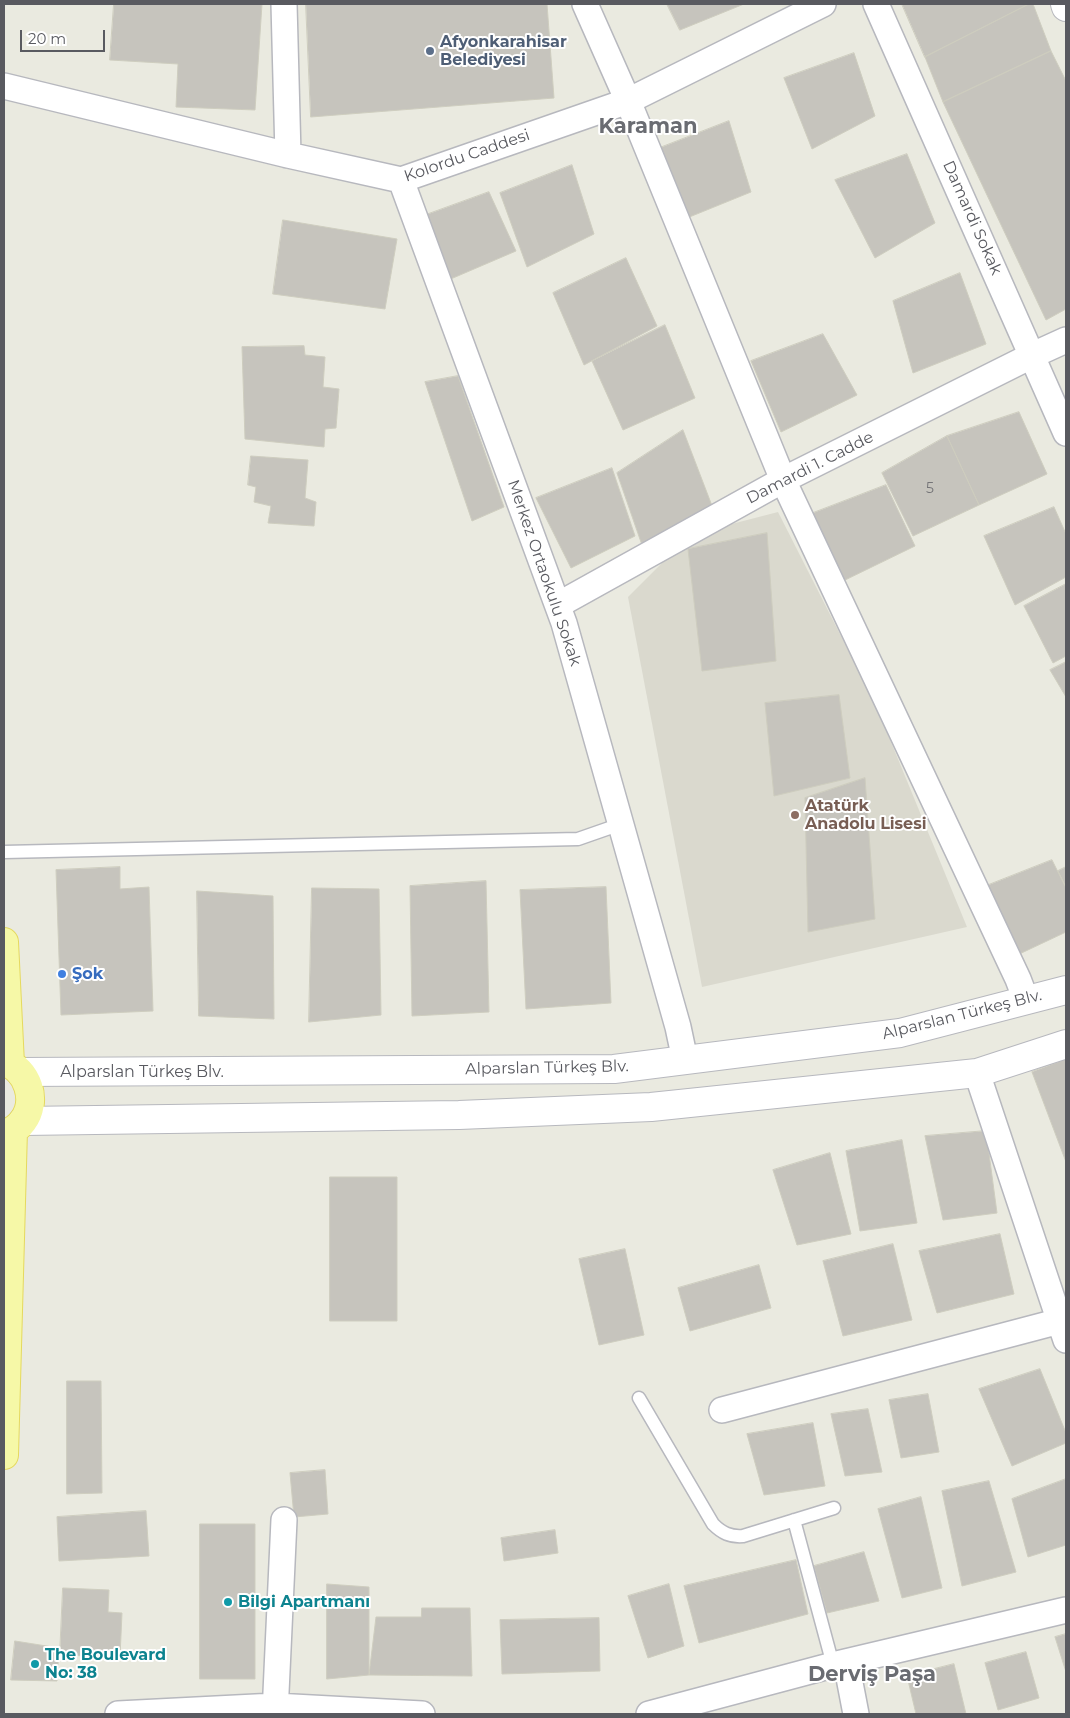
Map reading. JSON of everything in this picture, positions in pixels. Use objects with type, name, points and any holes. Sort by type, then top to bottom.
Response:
[{"type":"main road","points":[[4,942],[11,1066],[27,1083],[30,1096],[29,1109],[13,1129],[4,1455]]},
{"type":"street","points":[[284,4],[288,155]]},
{"type":"street","points":[[585,4],[628,101],[783,480],[1014,970],[1026,1000]]},
{"type":"street","name":"Kolordu Caddesi","points":[[4,86],[288,155],[401,180],[628,101],[823,4]]},
{"type":"street","name":"Damardi Sokak","points":[[876,4],[1066,433]]},
{"type":"street","name":"Merkez Ortaokulu Sokak","points":[[401,180],[558,605],[678,1027],[685,1060]]},
{"type":"street","name":"Damardi 1. Cadde","points":[[558,605],[783,480],[1066,340]]},
{"type":"street","name":"Alparslan Türkeş Blv.","points":[[11,1066],[614,1069],[900,1033],[1066,990]]},
{"type":"street","points":[[13,1129],[651,1107],[977,1073],[1066,1044]]},
{"type":"street","points":[[722,1410],[1063,1330],[977,1073]]},
{"type":"street","points":[[275,1710],[284,1520]]},
{"type":"street","points":[[650,1714],[839,1664],[1066,1610]]},
{"type":"street","points":[[839,1664],[856,1714]]},
{"type":"street","points":[[118,1714],[275,1710],[422,1714]]},
{"type":"lane","points":[[4,852],[578,839],[621,824]]},
{"type":"lane","points":[[639,1398],[713,1524],[728,1535],[743,1536],[834,1508]]},
{"type":"lane","points":[[794,1520],[839,1664]]},
{"type":"shaded area","name":"Atatürk Anadolu Lisesi","points":[[778,512],[875,703],[967,927],[702,987],[628,597],[677,548],[720,527]]},
{"type":"building","points":[[114,4],[262,4],[255,110],[176,107],[178,64],[110,60]]},
{"type":"building","name":"Afyonkarahisar Belediyesi","points":[[306,4],[547,4],[554,98],[311,117]]},
{"type":"building","points":[[667,4],[744,4],[680,30]]},
{"type":"building","points":[[902,4],[1029,4],[925,57]]},
{"type":"building","points":[[1029,4],[1033,4],[1051,51],[943,102],[925,57]]},
{"type":"building","points":[[1051,51],[1066,81],[1066,309],[1046,320],[943,102]]},
{"type":"building","points":[[854,53],[875,116],[812,149],[784,78]]},
{"type":"building","points":[[729,121],[751,192],[682,220],[652,151]]},
{"type":"building","points":[[907,154],[935,223],[875,258],[835,180]]},
{"type":"building","points":[[572,165],[594,234],[527,267],[500,193]]},
{"type":"building","points":[[489,192],[516,251],[446,281],[423,216]]},
{"type":"building","points":[[283,220],[397,239],[385,309],[273,294]]},
{"type":"building","points":[[626,258],[657,326],[584,365],[553,293]]},
{"type":"building","points":[[960,273],[986,344],[913,373],[893,301]]},
{"type":"building","points":[[665,325],[695,398],[623,430],[592,361]]},
{"type":"building","points":[[823,334],[857,395],[781,432],[751,361]]},
{"type":"building","points":[[304,346],[305,355],[325,357],[323,387],[339,389],[336,428],[325,429],[324,447],[245,439],[242,347]]},
{"type":"building","points":[[458,376],[504,507],[472,521],[425,382]]},
{"type":"building","points":[[1019,412],[1047,474],[979,505],[947,436]]},
{"type":"building","points":[[683,430],[714,511],[643,548],[617,473]]},
{"type":"building","points":[[947,436],[979,505],[913,536],[882,473]]},
{"type":"building","points":[[251,456],[308,460],[305,498],[316,502],[314,526],[268,523],[271,506],[254,502],[256,487],[248,485]]},
{"type":"building","points":[[612,468],[635,536],[571,568],[536,498]]},
{"type":"building","points":[[886,485],[915,546],[841,582],[808,515]]},
{"type":"building","points":[[1054,507],[1066,534],[1066,577],[1015,605],[984,536]]},
{"type":"building","points":[[767,533],[776,661],[702,671],[688,549]]},
{"type":"building","points":[[1066,584],[1066,656],[1053,663],[1024,606]]},
{"type":"building","points":[[1066,662],[1066,697],[1050,670]]},
{"type":"building","points":[[839,695],[850,778],[774,796],[765,703]]},
{"type":"building","points":[[865,778],[875,919],[808,932],[805,798]]},
{"type":"building","points":[[1052,860],[1066,888],[1066,932],[1013,957],[981,888]]},
{"type":"building","points":[[120,867],[120,889],[149,887],[153,1011],[61,1015],[56,870]]},
{"type":"building","points":[[1066,867],[1066,887],[1058,871]]},
{"type":"building","points":[[486,881],[489,1012],[412,1016],[410,886]]},
{"type":"building","points":[[606,887],[611,1003],[526,1009],[520,890]]},
{"type":"building","points":[[312,888],[379,889],[381,1015],[309,1022]]},
{"type":"building","points":[[197,891],[273,896],[274,1019],[199,1016]]},
{"type":"building","points":[[1066,1059],[1066,1162],[1032,1072]]},
{"type":"building","points":[[986,1131],[997,1213],[943,1220],[925,1136]]},
{"type":"building","points":[[902,1140],[917,1223],[860,1231],[846,1151]]},
{"type":"building","points":[[830,1153],[851,1234],[797,1245],[773,1170]]},
{"type":"building","points":[[330,1177],[397,1177],[397,1321],[330,1321]]},
{"type":"building","points":[[1000,1234],[1014,1294],[937,1313],[919,1251]]},
{"type":"building","points":[[893,1244],[912,1320],[843,1336],[823,1261]]},
{"type":"building","points":[[625,1249],[644,1335],[599,1345],[579,1259]]},
{"type":"building","points":[[759,1265],[771,1308],[690,1331],[678,1288]]},
{"type":"building","points":[[1040,1369],[1066,1433],[1066,1443],[1012,1466],[979,1389]]},
{"type":"building","points":[[67,1381],[101,1381],[102,1493],[67,1494]]},
{"type":"building","points":[[928,1394],[939,1452],[901,1458],[889,1400]]},
{"type":"building","points":[[868,1409],[882,1472],[845,1476],[831,1414]]},
{"type":"building","points":[[813,1423],[825,1486],[764,1495],[747,1434]]},
{"type":"building","points":[[325,1470],[328,1514],[294,1517],[290,1473]]},
{"type":"building","points":[[1066,1479],[1066,1545],[1028,1557],[1012,1499]]},
{"type":"building","points":[[989,1481],[1016,1572],[962,1586],[942,1491]]},
{"type":"building","points":[[921,1497],[942,1588],[902,1598],[878,1509]]},
{"type":"building","points":[[146,1511],[149,1556],[59,1561],[57,1517]]},
{"type":"building","name":"Bilgi Apartmanı","points":[[200,1524],[255,1524],[255,1679],[200,1679]]},
{"type":"building","points":[[555,1530],[558,1553],[504,1561],[501,1538]]},
{"type":"building","points":[[864,1552],[879,1601],[827,1613],[814,1566]]},
{"type":"building","points":[[796,1560],[808,1614],[699,1643],[684,1586]]},
{"type":"building","points":[[327,1584],[369,1587],[369,1675],[327,1679]]},
{"type":"building","points":[[669,1584],[684,1646],[648,1658],[628,1596]]},
{"type":"building","points":[[63,1588],[109,1590],[108,1612],[122,1613],[120,1657],[60,1655]]},
{"type":"building","points":[[422,1608],[470,1608],[472,1676],[369,1675],[376,1617],[421,1617]]},
{"type":"building","points":[[599,1618],[600,1671],[502,1674],[500,1620]]},
{"type":"building","points":[[1066,1634],[1066,1672],[1055,1637]]},
{"type":"building","name":"The Boulevard No: 38","points":[[15,1641],[59,1648],[57,1681],[11,1680]]},
{"type":"building","points":[[1026,1652],[1039,1698],[998,1710],[985,1663]]},
{"type":"building","points":[[954,1664],[966,1714],[916,1714],[907,1676]]},
{"type":"place","name":"Afyonkarahisar Belediyesi","points":[[430,51]]},
{"type":"place","name":"Atatürk Anadolu Lisesi","points":[[795,815]]},
{"type":"place","name":"Şok","points":[[62,974]]},
{"type":"place","name":"Bilgi Apartmanı","points":[[228,1602]]},
{"type":"place","name":"The Boulevard No: 38","points":[[35,1664]]},
{"type":"district","name":"Karaman","points":[[648,127]]},
{"type":"district","name":"Derviş Paşa","points":[[872,1675]]}]
